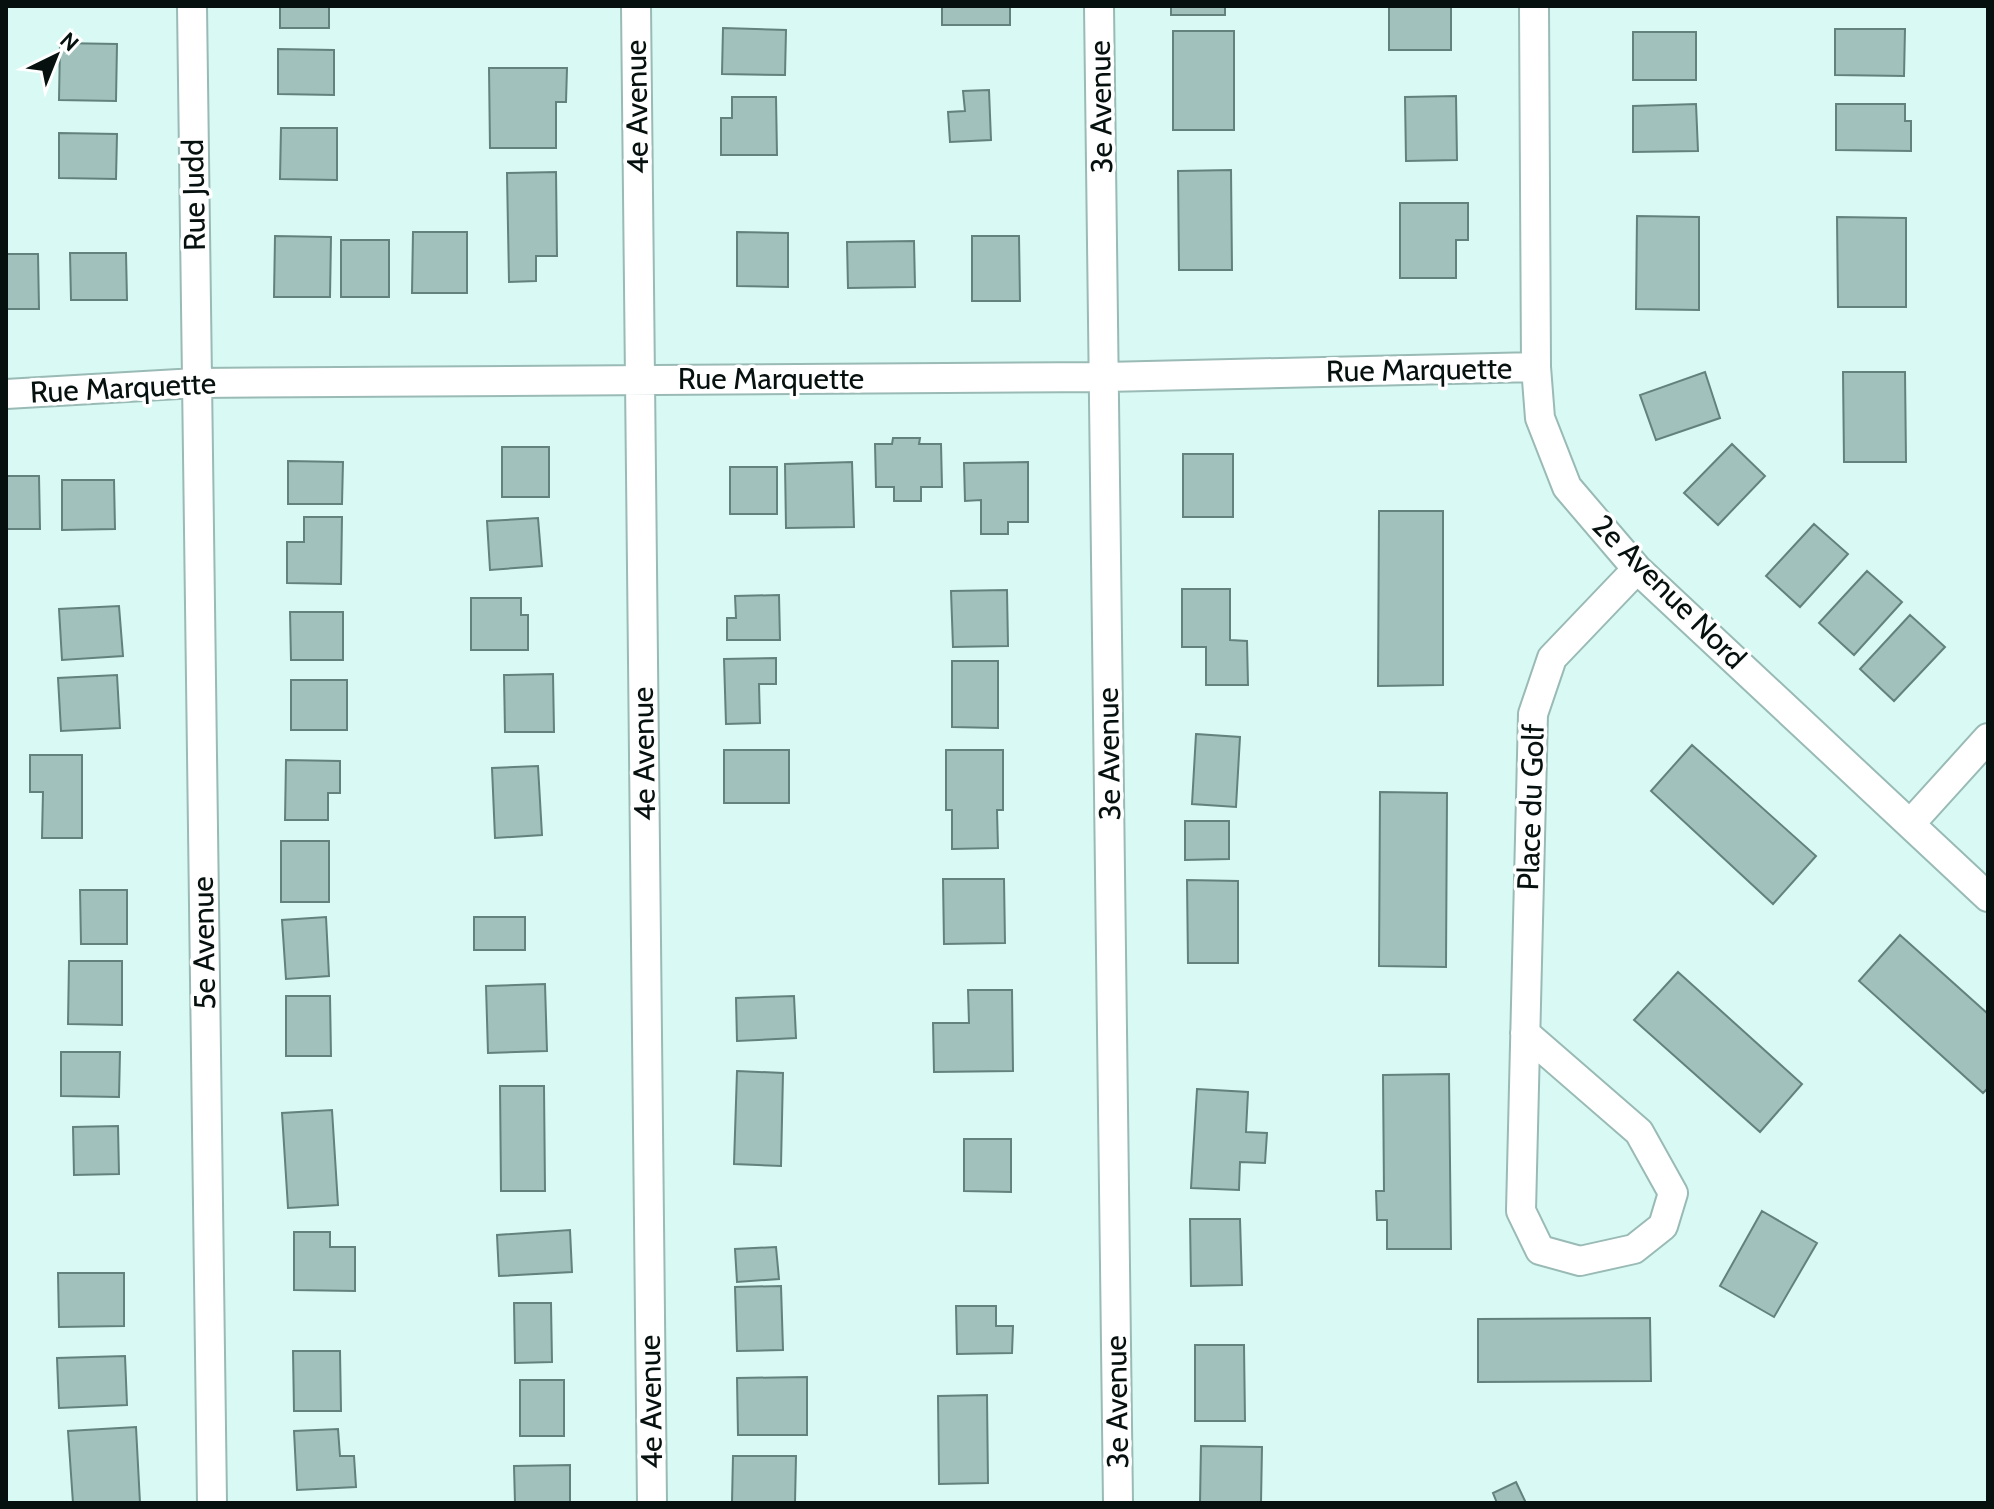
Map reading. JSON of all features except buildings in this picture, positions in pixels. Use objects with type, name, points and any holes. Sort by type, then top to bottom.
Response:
[{"type":"street","name":"Rue Judd","points":[[192,6],[196,383]]},
{"type":"street","name":"4e Avenue","points":[[636,6],[652,1503]]},
{"type":"street","name":"3e Avenue","points":[[1099,6],[1118,1503]]},
{"type":"street","name":"2e Avenue Nord","points":[[1534,6],[1536,367],[1540,418],[1567,487],[1637,569],[1988,897]]},
{"type":"street","name":"Rue Marquette","points":[[6,394],[196,383],[1105,377],[1536,367]]},
{"type":"street","name":"5e Avenue","points":[[196,383],[212,1503]]},
{"type":"street","name":"Place du Golf","points":[[1525,1033],[1639,1132],[1673,1193],[1663,1226],[1634,1249],[1580,1261],[1540,1250],[1521,1211],[1525,1033],[1533,714],[1552,658],[1637,569]]},
{"type":"street","points":[[1911,823],[1988,738]]}]
